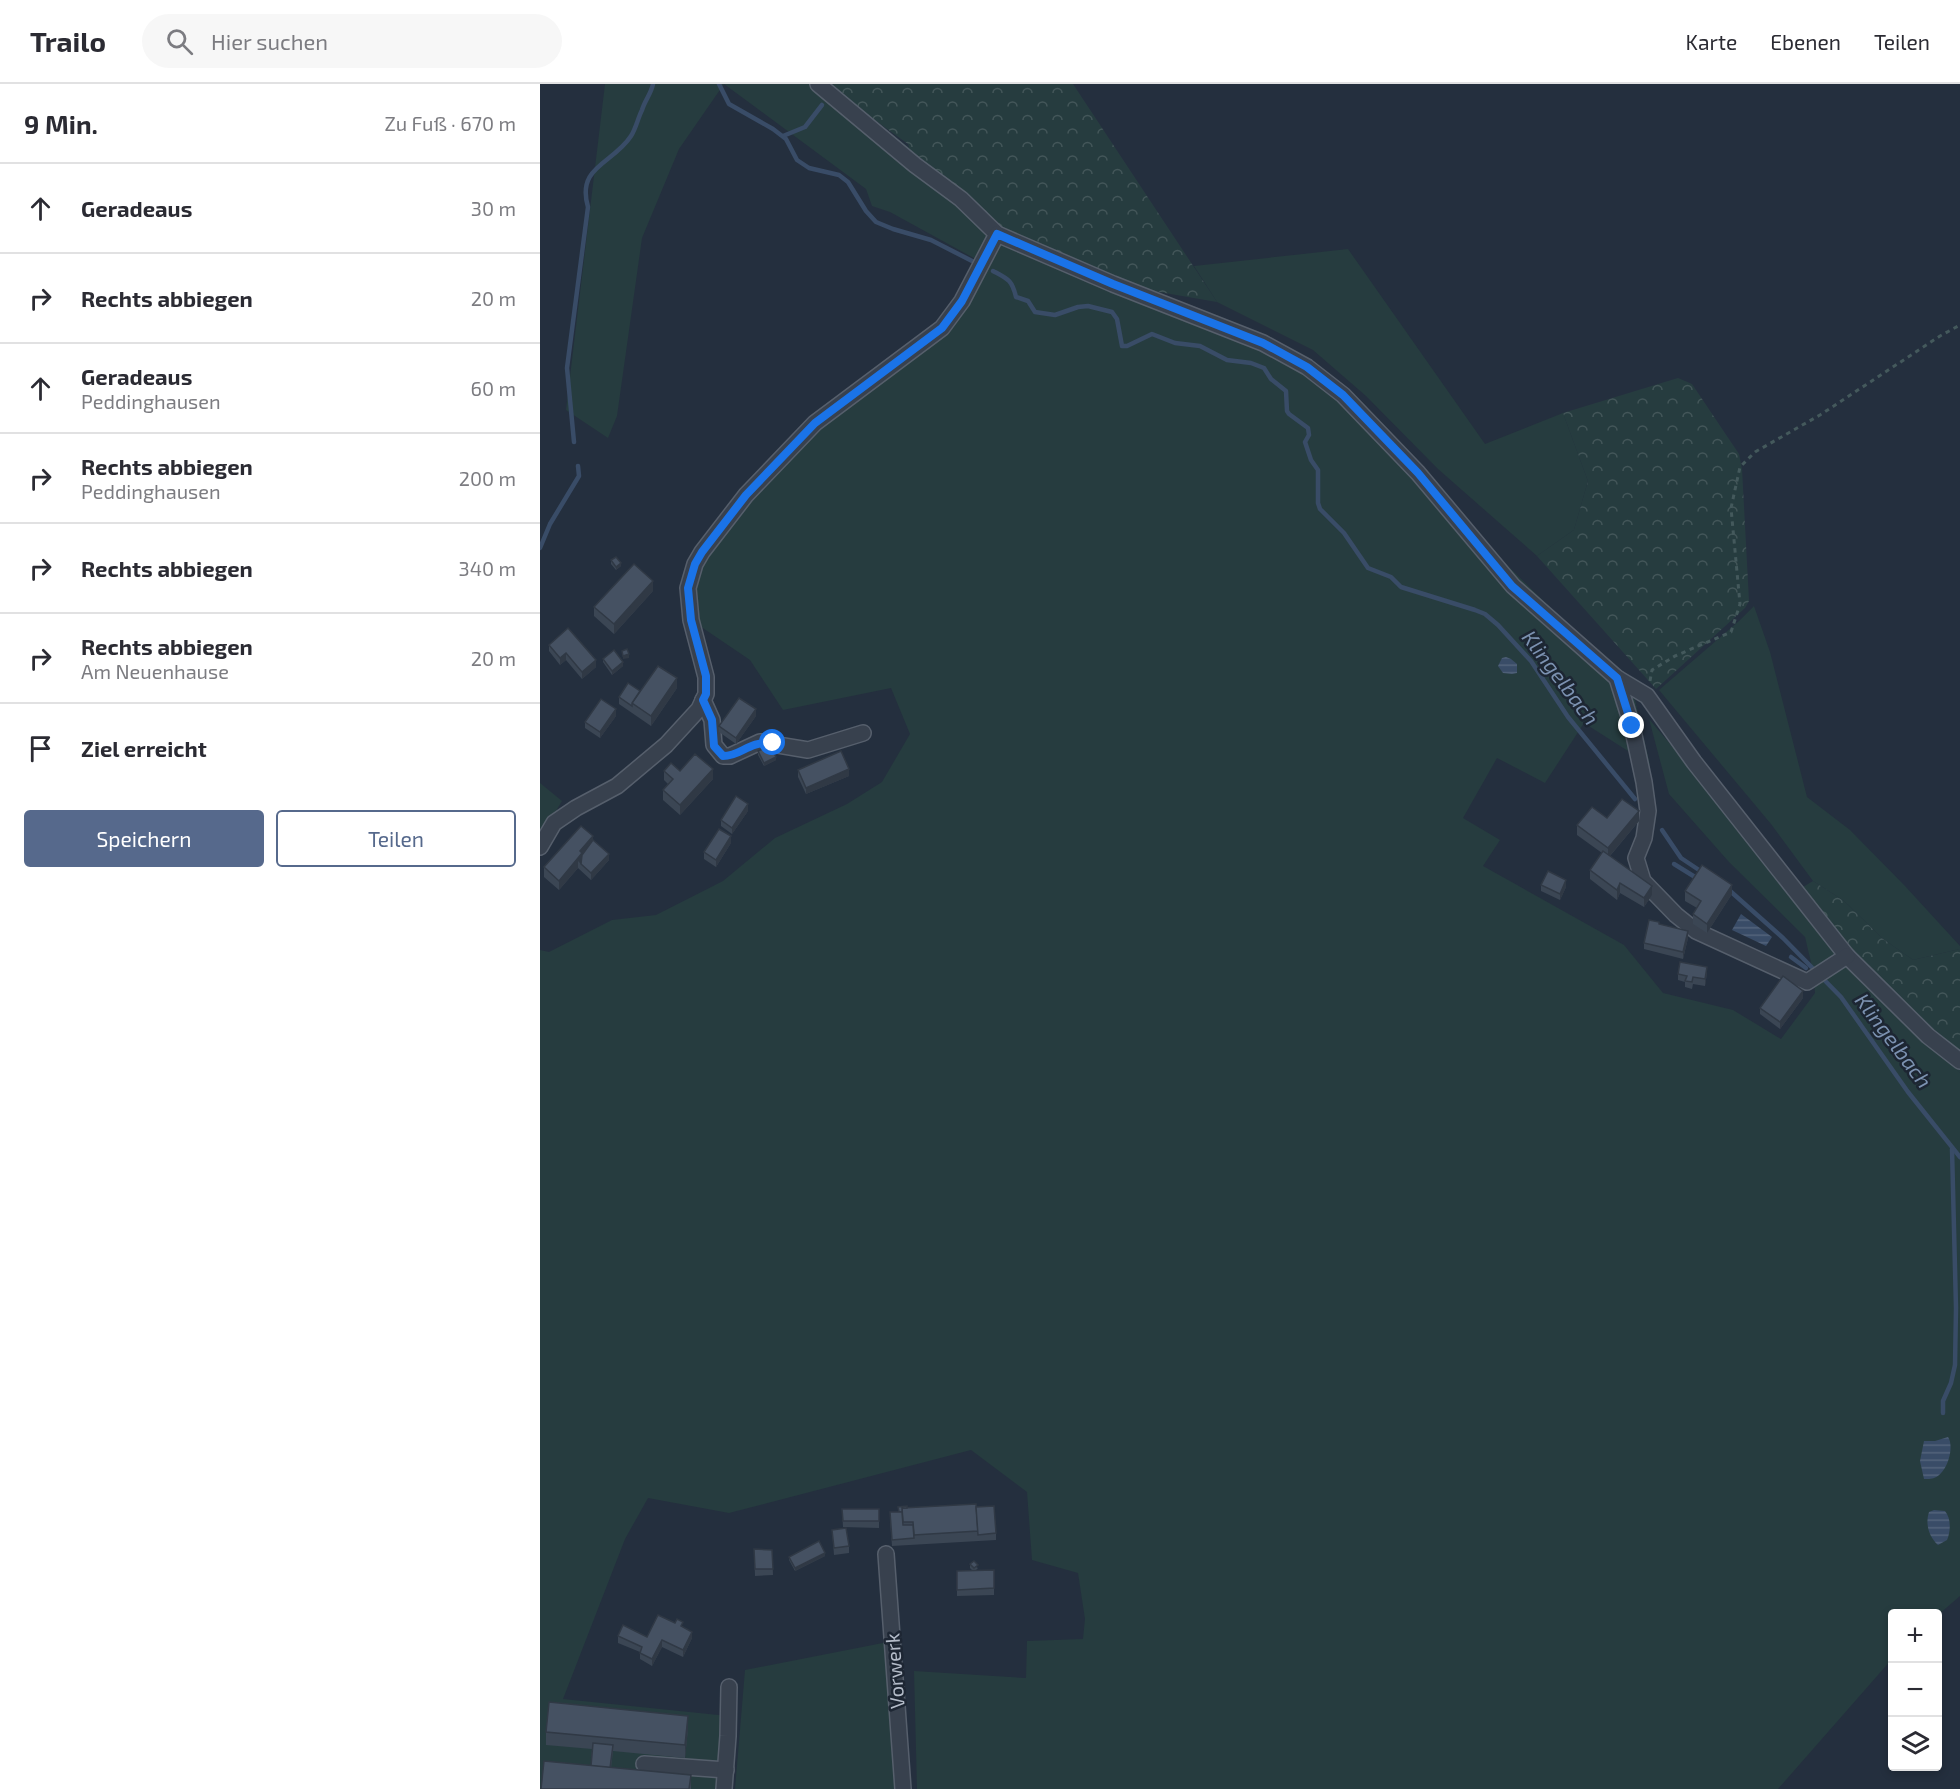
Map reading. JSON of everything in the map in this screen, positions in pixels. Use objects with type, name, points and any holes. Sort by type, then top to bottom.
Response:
[{"type":"street","points":[[818,84],[915,165],[961,199],[997,234],[1113,284],[1263,343],[1307,367],[1343,395],[1418,473],[1512,586],[1617,678],[1647,696],[1694,762],[1847,956],[1928,1036],[1960,1061]]},
{"type":"street","points":[[540,847],[554,823],[576,807],[617,786],[666,745],[699,709],[706,694],[706,676],[691,620],[688,588],[695,564],[702,552],[746,495],[815,423],[942,328],[962,301],[997,234]]},
{"type":"street","points":[[1617,678],[1632,726],[1648,811],[1644,838],[1636,858],[1643,881],[1676,915],[1696,931],[1807,982],[1847,956]]},
{"type":"street","points":[[703,700],[712,720],[714,746],[723,756],[730,756],[760,742],[808,750],[863,733]]},
{"type":"street","name":"Vorwerk","points":[[886,1554],[903,1789]]},
{"type":"street","points":[[724,1789],[729,1688]]},
{"type":"street","points":[[644,1764],[726,1770]]},
{"type":"path","points":[[1647,696],[1652,670],[1675,656],[1731,632],[1740,604],[1731,508],[1740,467],[1755,452],[1820,415],[1940,336],[1960,326]]},
{"type":"green space","points":[[605,84],[724,84],[679,149],[642,238],[617,416],[608,438],[566,410]]},
{"type":"green space","points":[[724,84],[825,84],[998,215],[981,262],[890,212],[872,206],[866,189]]},
{"type":"green space","points":[[825,84],[1073,84],[1217,302],[1113,284],[997,234],[915,165],[908,144]]},
{"type":"green space","points":[[997,234],[1304,370],[1327,388],[1571,628],[1635,700],[1650,765],[1584,723],[1545,783],[1497,758],[1463,818],[1500,840],[1483,866],[1624,945],[1663,993],[1733,1010],[1781,1039],[1815,993],[1813,971],[1805,937],[1729,862],[1669,794],[1649,719],[1753,842],[1960,1073],[1960,1596],[1942,1612],[1942,1609],[1888,1609],[1888,1664],[1778,1789],[917,1789],[914,1671],[1026,1678],[1027,1641],[1083,1639],[1085,1619],[1078,1573],[1032,1560],[1027,1492],[971,1450],[729,1513],[648,1498],[625,1539],[563,1699],[728,1716],[717,1789],[540,1789],[540,950],[549,952],[612,920],[656,915],[723,881],[775,838],[847,804],[882,782],[910,734],[891,688],[783,710],[750,660],[691,620],[695,564],[815,423],[942,328]]},
{"type":"green space","points":[[1348,249],[1485,444],[1563,413],[1588,481],[1574,530],[1537,556],[1438,469],[1366,396],[1313,350],[1217,302],[1194,266]]},
{"type":"green space","points":[[1678,378],[1692,384],[1739,454],[1742,469],[1749,601],[1745,608],[1656,689],[1537,556],[1574,530],[1588,481],[1563,413]]},
{"type":"green space","points":[[1754,606],[1770,652],[1807,797],[1850,830],[1905,886],[1960,946],[1960,949],[1913,960],[1883,939],[1844,901],[1813,881],[1771,824],[1659,690]]},
{"type":"green space","points":[[540,783],[562,801],[540,837]]},
{"type":"green space","points":[[1813,881],[1844,901],[1883,939],[1913,960],[1960,949],[1960,1073],[1792,894]]},
{"type":"green space","points":[[898,1640],[898,1789],[735,1789],[745,1670]]},
{"type":"water","points":[[1506,657],[1517,664],[1517,673],[1503,673],[1498,666],[1502,658]]},
{"type":"water","points":[[1741,914],[1772,937],[1766,946],[1732,930]]},
{"type":"water","points":[[1948,1437],[1951,1447],[1946,1466],[1939,1476],[1924,1479],[1920,1461],[1924,1441],[1935,1441]]},
{"type":"water","points":[[1945,1511],[1950,1529],[1947,1540],[1938,1545],[1932,1538],[1928,1526],[1929,1512]]},
{"type":"building","points":[[616,557],[621,563],[616,567],[611,560]]},
{"type":"building","points":[[634,564],[653,581],[614,624],[594,607]]},
{"type":"building","points":[[568,628],[596,660],[582,672],[566,653],[560,658],[549,645]]},
{"type":"building","points":[[627,649],[629,654],[623,656],[622,651]]},
{"type":"building","points":[[614,650],[623,662],[612,671],[603,659]]},
{"type":"building","points":[[658,666],[677,678],[651,716],[632,703]]},
{"type":"building","points":[[628,683],[640,691],[632,706],[619,697]]},
{"type":"building","points":[[739,698],[756,709],[736,738],[719,726]]},
{"type":"building","points":[[601,699],[616,709],[600,732],[585,722]]},
{"type":"building","points":[[770,746],[776,757],[764,763],[758,751]]},
{"type":"building","points":[[841,751],[849,769],[806,788],[798,770]]},
{"type":"building","points":[[695,754],[713,769],[680,805],[663,790],[673,779],[664,771],[671,763],[680,771]]},
{"type":"building","points":[[736,796],[748,804],[732,828],[721,820]]},
{"type":"building","points":[[1622,799],[1639,811],[1608,848],[1577,825],[1592,807],[1607,818]]},
{"type":"building","points":[[581,826],[593,836],[559,881],[544,867]]},
{"type":"building","points":[[719,829],[731,836],[716,860],[704,852]]},
{"type":"building","points":[[593,840],[609,854],[591,873],[581,864],[582,855]]},
{"type":"building","points":[[1603,851],[1652,886],[1644,898],[1620,883],[1617,890],[1590,870]]},
{"type":"building","points":[[1702,865],[1732,885],[1707,924],[1693,914],[1701,901],[1685,891]]},
{"type":"building","points":[[1548,871],[1566,880],[1560,894],[1541,885]]},
{"type":"building","points":[[1649,920],[1688,931],[1683,952],[1644,943]]},
{"type":"building","points":[[1680,962],[1707,967],[1705,979],[1693,977],[1692,982],[1685,981],[1687,976],[1678,974]]},
{"type":"building","points":[[1783,976],[1803,991],[1780,1022],[1760,1008]]},
{"type":"building","points":[[976,1504],[978,1531],[914,1535],[913,1522],[903,1522],[902,1508]]},
{"type":"building","points":[[907,1506],[907,1508],[902,1508],[902,1512],[899,1512],[898,1507]]},
{"type":"building","points":[[994,1506],[996,1533],[978,1535],[976,1507]]},
{"type":"building","points":[[842,1509],[879,1509],[879,1521],[843,1521]]},
{"type":"building","points":[[890,1512],[902,1512],[903,1525],[913,1525],[914,1538],[892,1540]]},
{"type":"building","points":[[846,1528],[849,1546],[834,1548],[832,1530]]},
{"type":"building","points":[[819,1541],[825,1553],[795,1568],[789,1557]]},
{"type":"building","points":[[754,1549],[772,1550],[773,1569],[755,1569]]},
{"type":"building","points":[[974,1561],[978,1565],[974,1568],[970,1564]]},
{"type":"building","points":[[994,1570],[994,1588],[957,1590],[957,1571]]},
{"type":"building","points":[[658,1615],[675,1623],[677,1619],[683,1622],[681,1626],[692,1632],[683,1650],[662,1640],[652,1659],[640,1653],[642,1647],[618,1636],[623,1625],[647,1637]]},
{"type":"building","points":[[549,1702],[688,1716],[685,1745],[546,1732]]},
{"type":"building","points":[[593,1743],[613,1745],[610,1768],[591,1766]]},
{"type":"building","points":[[544,1761],[691,1775],[689,1789],[541,1789]]},
{"type":"waterway","points":[[574,442],[567,368],[588,207],[587,183],[598,167],[631,136],[653,84]]},
{"type":"waterway","name":"Klingelbach","points":[[719,84],[729,104],[786,139],[797,160],[809,168],[839,175],[848,182],[866,211],[876,222],[931,240],[974,262]]},
{"type":"waterway","points":[[783,136],[805,127],[822,105]]},
{"type":"waterway","name":"Klingelbach","points":[[993,271],[1009,281],[1016,297],[1028,301],[1035,312],[1055,315],[1088,306],[1112,312],[1117,319],[1122,346],[1127,346],[1152,334],[1175,343],[1200,346],[1227,360],[1251,363],[1264,368],[1271,379],[1286,391],[1289,414],[1308,428],[1309,435],[1305,442],[1311,460],[1318,470],[1320,509],[1344,533],[1368,568],[1391,577],[1401,587],[1485,614],[1498,625],[1531,661],[1568,717],[1635,799]]},
{"type":"waterway","points":[[540,548],[550,524],[579,476],[578,466]]},
{"type":"waterway","name":"Klingelbach","points":[[1662,830],[1681,858],[1702,872]]},
{"type":"waterway","points":[[1674,864],[1695,877]]},
{"type":"waterway","name":"Klingelbach","points":[[1729,890],[1783,938],[1841,997],[1908,1092],[1960,1157]]},
{"type":"waterway","points":[[1791,957],[1806,968]]},
{"type":"waterway","points":[[1943,1413],[1943,1401],[1951,1383],[1955,1365],[1952,1149]]},
{"type":"route","points":[[773,743],[752,744],[730,756],[723,756],[714,746],[712,720],[703,700],[706,694],[706,676],[691,620],[688,588],[695,564],[746,495],[815,423],[942,328],[962,301],[997,234],[1113,284],[1263,343],[1307,367],[1343,395],[1418,473],[1512,586],[1617,678],[1632,726]]}]
